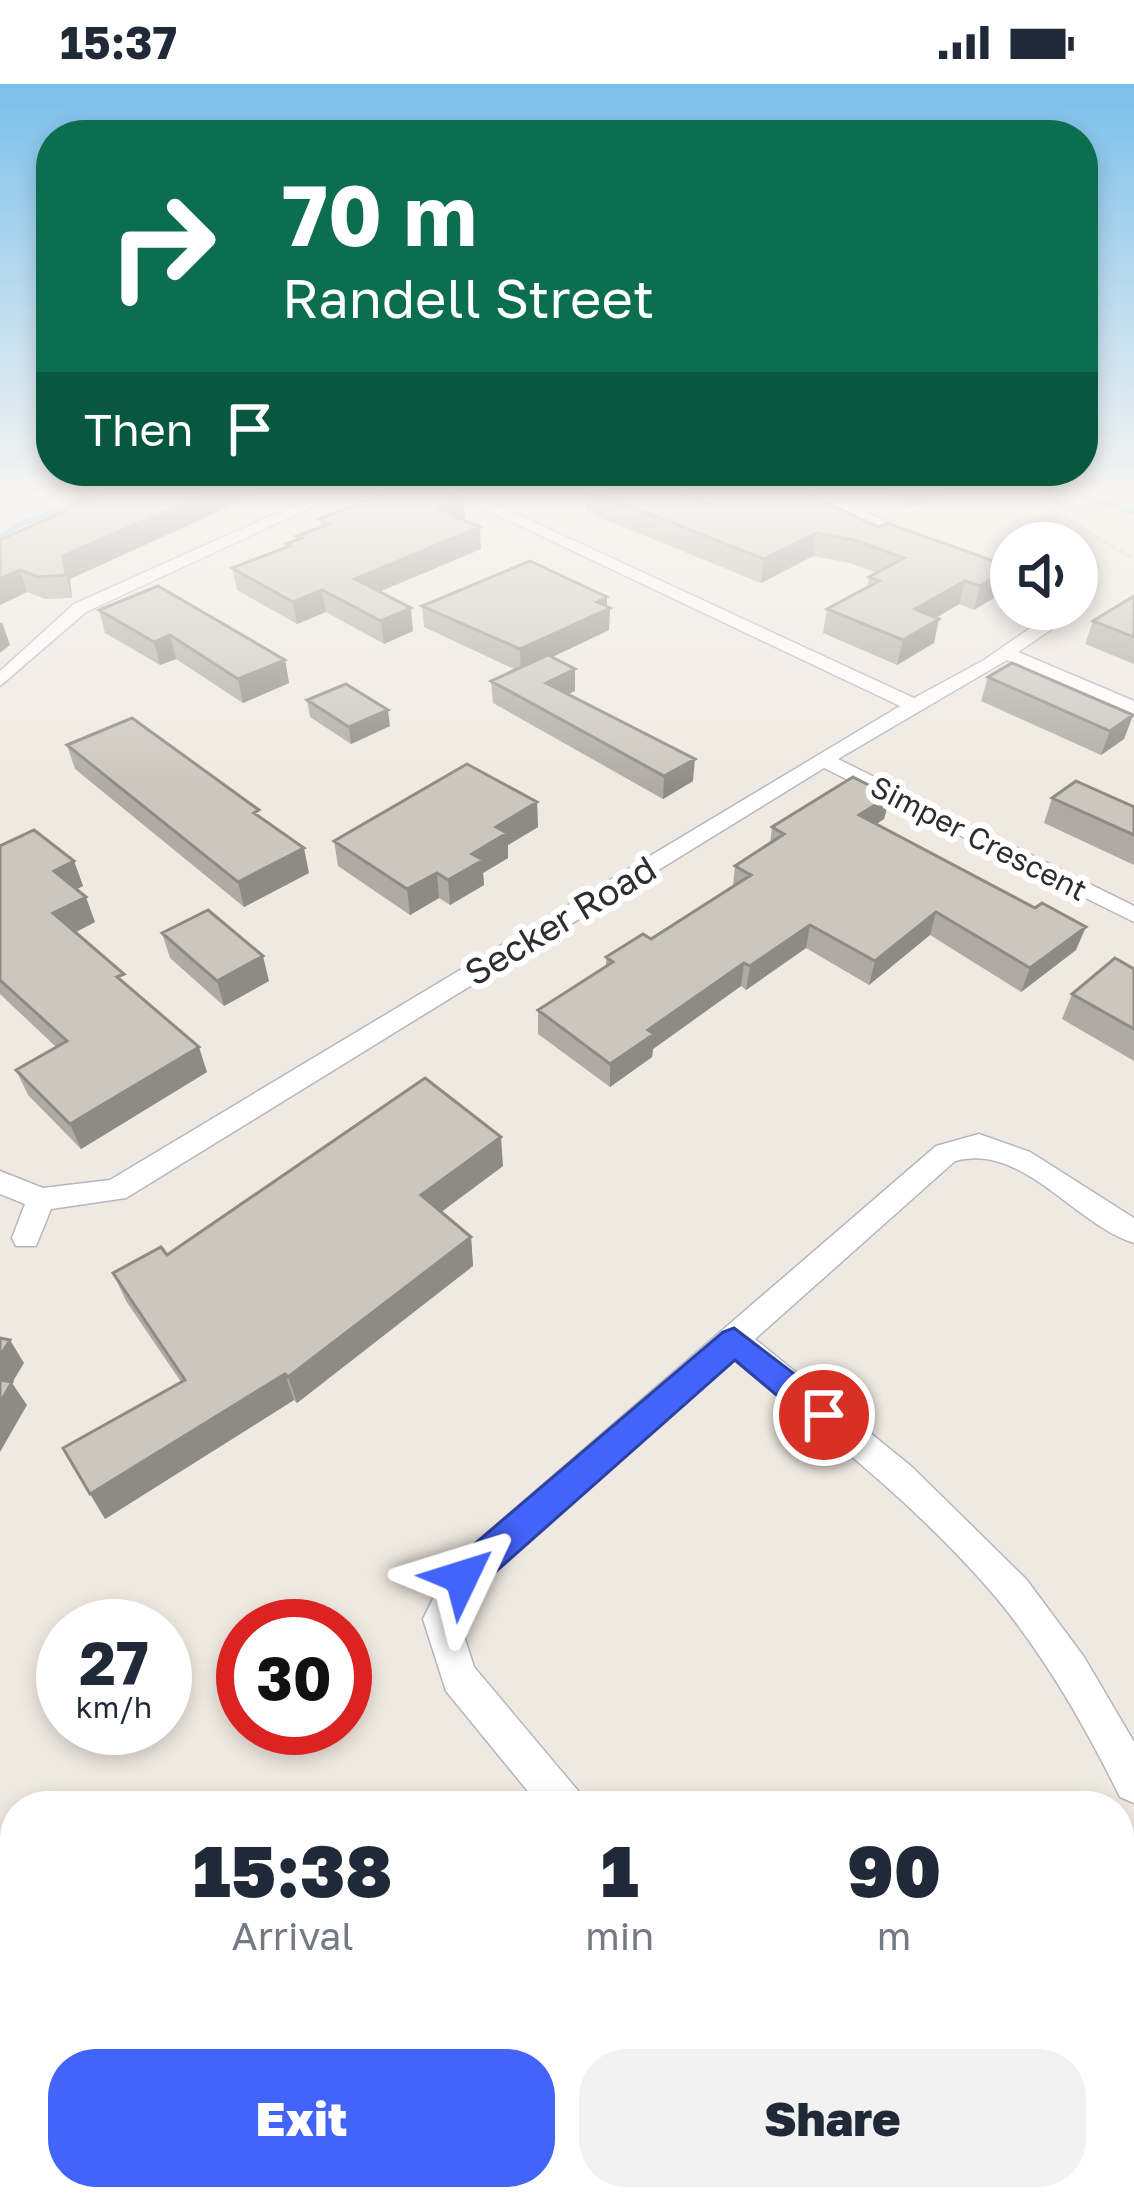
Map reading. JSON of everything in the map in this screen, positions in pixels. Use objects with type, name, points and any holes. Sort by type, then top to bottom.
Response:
[{"type":"street","points":[[0,681],[80,608],[117,591]]},
{"type":"street","points":[[669,591],[916,706]]},
{"type":"street","name":"Secker Road","points":[[0,1182],[41,1199],[116,1190],[1040,630]]},
{"type":"street","points":[[1007,654],[1134,708]]},
{"type":"street","name":"Simper Crescent","points":[[824,760],[1134,916]]},
{"type":"street","points":[[552,1791],[458,1678],[441,1619],[462,1577],[946,1153],[979,1144],[1020,1159],[1134,1232]]},
{"type":"street","points":[[26,1238],[41,1199]]},
{"type":"street","points":[[734,1341],[889,1468],[993,1568],[1099,1711],[1134,1783]]},
{"type":"building","points":[[145,591],[167,591],[285,660],[238,679],[170,635],[154,642],[99,610]]},
{"type":"building","points":[[274,591],[319,591],[293,602]]},
{"type":"building","points":[[324,591],[379,591],[411,608],[381,621]]},
{"type":"building","points":[[457,591],[595,591],[607,597],[597,602],[610,608],[520,649],[422,606]]},
{"type":"building","points":[[860,591],[947,591],[915,609],[939,619],[903,640],[827,609]]},
{"type":"building","points":[[1134,596],[1134,637],[1098,623],[1098,618]]},
{"type":"building","points":[[548,655],[575,669],[546,683],[695,759],[664,776],[491,681]]},
{"type":"building","points":[[1012,663],[1133,715],[1110,731],[988,677]]},
{"type":"building","points":[[346,684],[388,710],[349,727],[307,700]]},
{"type":"building","points":[[132,718],[304,848],[238,882],[67,745]]},
{"type":"building","points":[[467,764],[537,802],[496,827],[507,833],[472,854],[483,860],[448,880],[437,873],[407,889],[334,841]]},
{"type":"building","points":[[853,777],[890,796],[859,815],[1035,908],[1042,903],[1086,927],[1030,968],[936,912],[875,961],[810,925],[750,966],[744,963],[648,1030],[654,1034],[610,1064],[538,1010],[613,962],[606,957],[643,934],[651,939],[751,875],[735,866],[784,834],[772,827]]},
{"type":"building","points":[[1076,781],[1134,807],[1134,835],[1052,798]]},
{"type":"building","points":[[34,830],[74,861],[54,871],[86,897],[53,913],[124,974],[117,977],[199,1047],[70,1124],[16,1070],[67,1041],[0,980],[0,846]]},
{"type":"building","points":[[208,910],[263,956],[217,981],[162,933]]},
{"type":"building","points":[[1115,958],[1134,969],[1134,1029],[1072,994]]},
{"type":"building","points":[[425,1078],[501,1137],[421,1195],[471,1237],[288,1377],[285,1374],[90,1494],[63,1448],[185,1380],[113,1273],[161,1247],[167,1255]]},
{"type":"building","points":[[0,1380],[12,1382],[0,1403]]},
{"type":"route","points":[[462,1577],[734,1341],[824,1415]]}]
